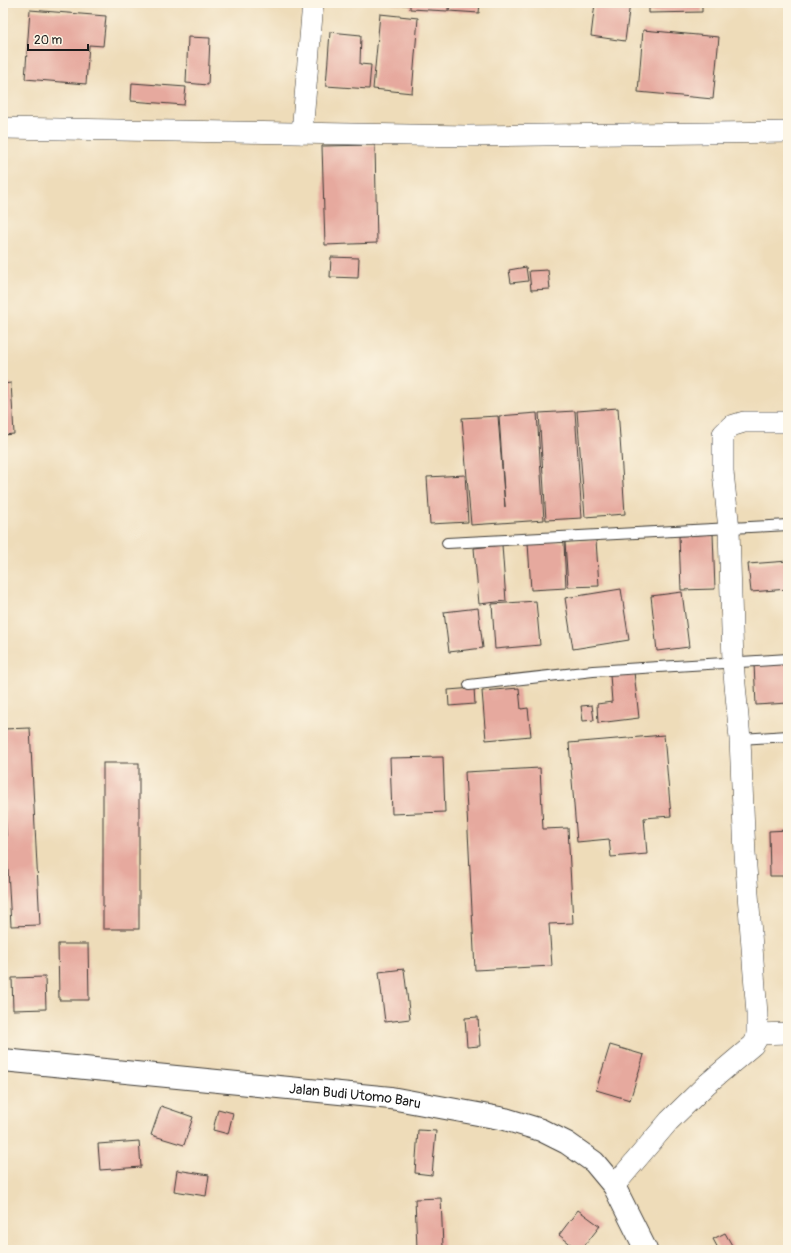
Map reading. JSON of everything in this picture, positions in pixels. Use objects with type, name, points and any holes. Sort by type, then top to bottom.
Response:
[{"type":"street","points":[[302,132],[313,3]]},
{"type":"street","points":[[3,128],[468,136],[788,132]]},
{"type":"street","points":[[614,1186],[669,1121],[707,1084],[753,1045],[756,1040],[757,1034],[745,854],[740,739],[733,662],[729,529],[724,472],[723,434],[731,426],[744,422],[788,422]]},
{"type":"street","points":[[757,1034],[788,1033]]},
{"type":"street","name":"Jalan Budi Utomo Baru","points":[[3,1060],[392,1098],[505,1119],[542,1130],[567,1143],[594,1162],[614,1186],[646,1250]]},
{"type":"lane","points":[[447,543],[788,525]]},
{"type":"lane","points":[[469,685],[593,671],[788,659]]},
{"type":"lane","points":[[740,739],[788,736]]},
{"type":"building","points":[[409,3],[409,5],[390,4]]},
{"type":"building","points":[[410,3],[448,3],[448,11],[410,9]]},
{"type":"building","points":[[450,3],[480,3],[479,13],[449,11]]},
{"type":"building","points":[[595,3],[630,3],[625,41],[591,36]]},
{"type":"building","points":[[649,3],[702,3],[702,12],[649,13]]},
{"type":"building","points":[[30,10],[106,16],[103,46],[89,45],[86,84],[25,79]]},
{"type":"building","points":[[380,14],[418,18],[412,93],[373,89]]},
{"type":"building","points":[[643,30],[719,37],[713,99],[638,92]]},
{"type":"building","points":[[330,32],[361,35],[360,64],[371,65],[369,89],[326,86]]},
{"type":"building","points":[[188,37],[210,38],[208,85],[186,83]]},
{"type":"building","points":[[132,83],[186,87],[184,105],[131,101]]},
{"type":"building","points":[[375,145],[377,243],[325,245],[322,146]]},
{"type":"building","points":[[331,257],[359,258],[358,278],[330,277]]},
{"type":"building","points":[[526,267],[528,281],[511,283],[509,270]]},
{"type":"building","points":[[548,270],[550,289],[531,290],[529,271]]},
{"type":"building","points":[[11,383],[14,434],[3,435],[3,384]]},
{"type":"building","points":[[618,408],[625,514],[585,517],[577,411]]},
{"type":"building","points":[[575,411],[582,518],[546,520],[539,413]]},
{"type":"building","points":[[537,413],[544,520],[471,525],[462,418],[498,416],[505,507],[499,416]]},
{"type":"building","points":[[465,475],[468,522],[430,524],[427,477]]},
{"type":"building","points":[[713,534],[715,589],[681,590],[679,536]]},
{"type":"building","points":[[596,540],[599,586],[568,587],[565,542]]},
{"type":"building","points":[[564,542],[566,588],[531,590],[528,543]]},
{"type":"building","points":[[502,545],[506,601],[479,604],[474,548]]},
{"type":"building","points":[[788,561],[788,589],[751,592],[748,564]]},
{"type":"building","points":[[621,589],[629,640],[573,649],[565,598]]},
{"type":"building","points":[[682,592],[689,647],[657,651],[651,596]]},
{"type":"building","points":[[536,601],[540,645],[495,649],[492,604]]},
{"type":"building","points":[[478,608],[483,648],[449,652],[444,612]]},
{"type":"building","points":[[788,662],[788,703],[756,705],[754,664]]},
{"type":"building","points":[[634,672],[639,718],[598,723],[597,704],[612,702],[610,675]]},
{"type":"building","points":[[474,688],[475,704],[449,706],[448,690]]},
{"type":"building","points":[[519,688],[521,709],[528,708],[531,736],[486,740],[482,691]]},
{"type":"building","points":[[592,705],[594,720],[583,721],[581,706]]},
{"type":"building","points":[[30,728],[40,925],[11,926],[3,775],[3,729]]},
{"type":"building","points":[[664,735],[671,816],[644,818],[647,854],[611,857],[609,839],[577,842],[569,743]]},
{"type":"building","points":[[443,757],[445,812],[392,814],[390,758]]},
{"type":"building","points":[[103,763],[139,763],[139,929],[103,929]]},
{"type":"building","points":[[540,768],[543,829],[568,828],[573,923],[549,924],[552,966],[475,970],[465,772]]},
{"type":"building","points":[[788,830],[788,876],[770,876],[769,831]]},
{"type":"building","points":[[58,944],[88,944],[89,1000],[59,1000]]},
{"type":"building","points":[[404,969],[410,1019],[385,1022],[379,972]]},
{"type":"building","points":[[45,977],[46,1009],[13,1010],[12,978]]},
{"type":"building","points":[[478,1017],[480,1046],[467,1047],[465,1018]]},
{"type":"building","points":[[610,1045],[644,1055],[630,1100],[596,1090]]},
{"type":"building","points":[[161,1106],[193,1117],[184,1145],[151,1135]]},
{"type":"building","points":[[218,1109],[233,1113],[228,1134],[213,1130]]},
{"type":"building","points":[[418,1130],[436,1131],[432,1175],[415,1173]]},
{"type":"building","points":[[139,1141],[141,1167],[100,1170],[98,1144]]},
{"type":"building","points":[[177,1170],[209,1175],[206,1196],[174,1191]]},
{"type":"building","points":[[441,1198],[443,1247],[417,1248],[415,1199]]},
{"type":"building","points":[[578,1210],[600,1226],[581,1250],[578,1250],[559,1235]]},
{"type":"building","points":[[725,1233],[733,1247],[727,1250],[719,1250],[713,1239]]}]
